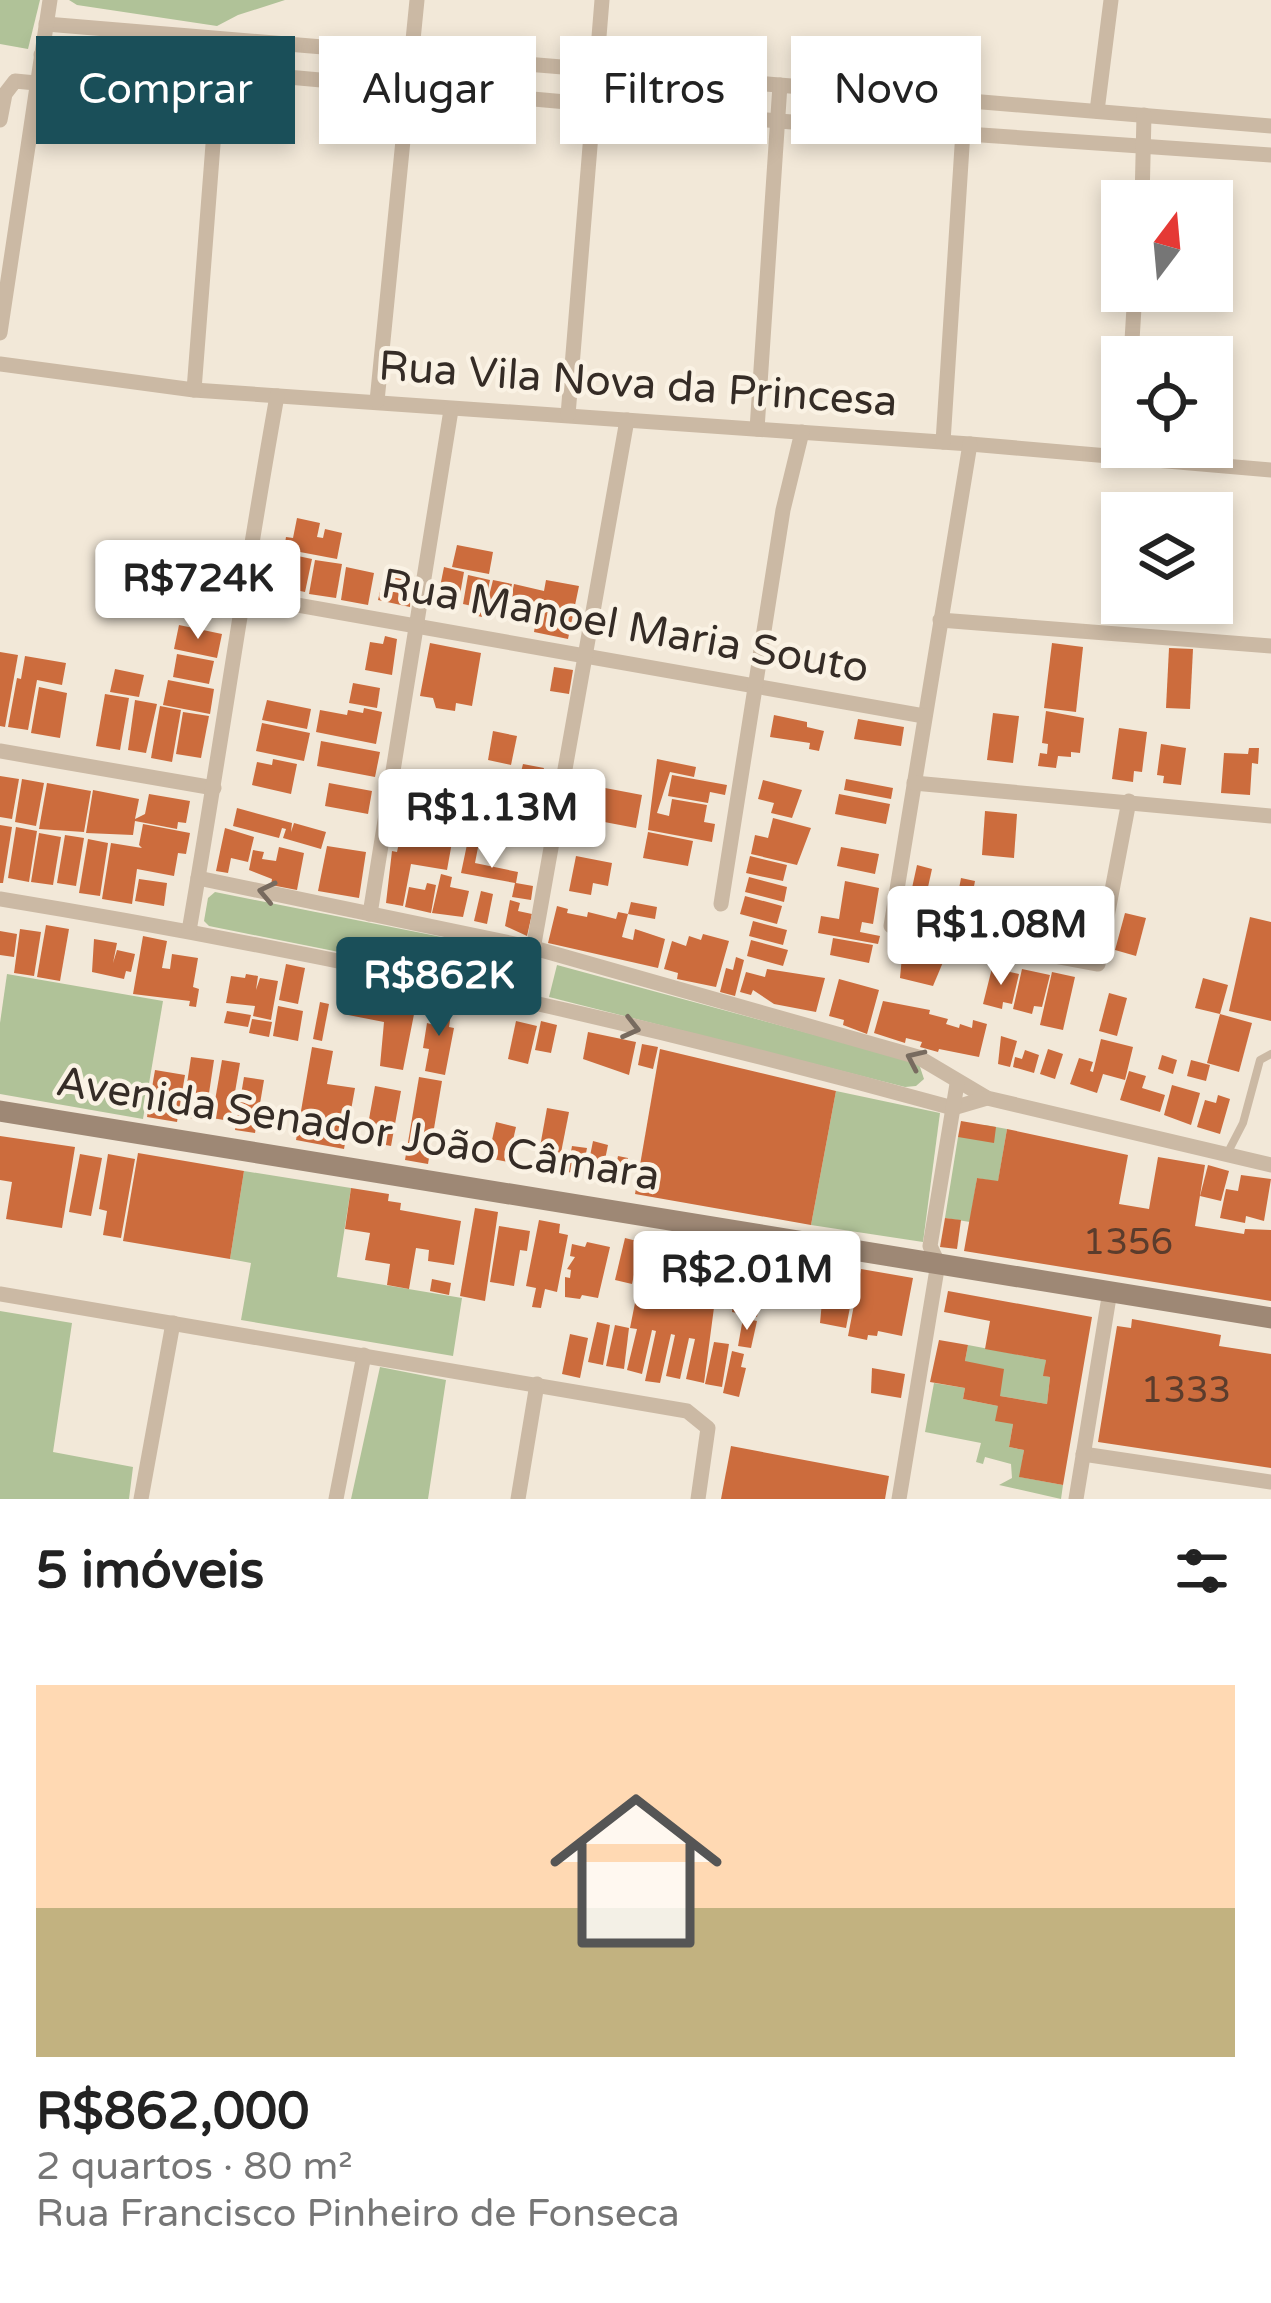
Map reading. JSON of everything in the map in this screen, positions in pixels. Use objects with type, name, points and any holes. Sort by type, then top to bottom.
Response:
[{"type":"main road","name":"Avenida Senador João Câmara","points":[[0,1111],[1271,1318]]},
{"type":"street","points":[[44,36],[50,0]]},
{"type":"street","points":[[412,36],[417,0]]},
{"type":"street","points":[[598,36],[602,0]]},
{"type":"street","points":[[1097,112],[1111,0]]},
{"type":"street","points":[[46,24],[170,36]]},
{"type":"street","points":[[0,120],[9,86],[15,80],[36,83],[0,333]]},
{"type":"street","points":[[767,84],[1271,126]]},
{"type":"street","points":[[757,429],[780,85]]},
{"type":"street","points":[[1046,137],[1048,107]]},
{"type":"street","points":[[1143,180],[1144,115]]},
{"type":"street","points":[[767,120],[791,122]]},
{"type":"street","points":[[981,132],[1271,155]]},
{"type":"street","points":[[194,391],[216,144]]},
{"type":"street","points":[[377,401],[401,144]]},
{"type":"street","points":[[568,416],[589,144]]},
{"type":"street","points":[[943,442],[962,144]]},
{"type":"street","name":"Rua Vila Nova da Princesa","points":[[0,364],[194,391],[1101,451]]},
{"type":"street","points":[[189,931],[277,396]]},
{"type":"street","points":[[370,914],[451,410]]},
{"type":"street","points":[[524,1000],[627,420]]},
{"type":"street","points":[[721,904],[783,510],[802,432]]},
{"type":"street","points":[[970,444],[891,926],[1098,964],[1129,801]]},
{"type":"street","name":"Rua Vila Nova da Princesa","points":[[1233,465],[1271,470]]},
{"type":"street","name":"Rua Manoel Maria Souto","points":[[242,595],[925,716]]},
{"type":"street","points":[[940,620],[1271,646]]},
{"type":"street","points":[[0,751],[214,788]]},
{"type":"street","points":[[914,783],[1271,816]]},
{"type":"street","points":[[198,878],[535,948],[918,1057],[986,1098],[1271,1165]]},
{"type":"street","points":[[0,899],[189,931],[524,1000],[952,1108],[986,1098]]},
{"type":"street","points":[[899,1499],[938,1263],[930,1246],[957,1084]]},
{"type":"street","points":[[1076,1499],[1110,1291]]},
{"type":"street","points":[[0,1294],[687,1411],[704,1421],[709,1437],[698,1499]]},
{"type":"street","points":[[142,1499],[173,1324]]},
{"type":"street","points":[[336,1499],[364,1355]]},
{"type":"street","points":[[518,1499],[537,1384]]},
{"type":"street","points":[[1083,1454],[1271,1482]]},
{"type":"lane","points":[[1226,1156],[1243,1123],[1260,1060],[1271,1054]]},
{"type":"green space","points":[[0,0],[40,0],[28,49],[0,44]]},
{"type":"green space","points":[[69,0],[285,0],[217,26]]},
{"type":"green space","points":[[215,892],[507,950],[511,956],[507,980],[499,984],[209,926],[204,921],[208,898]]},
{"type":"green space","points":[[557,965],[908,1060],[919,1064],[924,1079],[905,1087],[549,997]]},
{"type":"green space","points":[[7,974],[163,1001],[143,1119],[0,1094],[0,1023]]},
{"type":"green space","points":[[836,1091],[940,1113],[923,1242],[811,1225]]},
{"type":"green space","points":[[985,1125],[1007,1129],[998,1182],[977,1178],[970,1222],[945,1218],[958,1137]]},
{"type":"green space","points":[[244,1171],[351,1188],[337,1277],[462,1298],[453,1356],[241,1320],[251,1263],[230,1259]]},
{"type":"green space","points":[[0,1311],[72,1323],[53,1452],[133,1467],[129,1499],[0,1499]]},
{"type":"green space","points":[[968,1345],[1046,1360],[1044,1376],[1050,1377],[1047,1404],[1000,1396],[965,1361]]},
{"type":"green space","points":[[380,1367],[446,1380],[428,1499],[351,1499]]},
{"type":"green space","points":[[934,1383],[965,1388],[963,1399],[998,1406],[1013,1424],[1009,1447],[1024,1450],[1020,1477],[1063,1485],[1061,1499],[999,1485],[1012,1478],[1011,1464],[985,1457],[983,1464],[976,1462],[981,1443],[925,1432]]},
{"type":"building","points":[[297,518],[320,523],[317,537],[323,538],[325,529],[342,533],[337,559],[284,549],[286,537],[293,538]]},
{"type":"building","points":[[457,545],[493,552],[489,574],[452,567]]},
{"type":"building","points":[[274,551],[312,559],[305,592],[267,584]]},
{"type":"building","points":[[315,560],[342,564],[336,598],[309,594]]},
{"type":"building","points":[[346,567],[374,573],[368,605],[341,600]]},
{"type":"building","points":[[444,567],[464,572],[458,606],[437,602]]},
{"type":"building","points":[[468,575],[490,580],[482,617],[470,614],[472,606],[463,604]]},
{"type":"building","points":[[391,576],[411,580],[410,607],[378,600],[382,583],[389,585]]},
{"type":"building","points":[[493,580],[512,584],[506,608],[487,604]]},
{"type":"building","points":[[546,580],[579,586],[568,639],[534,632],[536,620],[517,616],[520,606],[510,604],[514,584],[544,591]]},
{"type":"building","points":[[179,625],[222,634],[217,658],[174,649]]},
{"type":"building","points":[[385,636],[397,639],[392,675],[365,670],[370,642],[383,644]]},
{"type":"building","points":[[430,643],[481,653],[472,706],[456,703],[455,711],[436,708],[433,698],[420,696]]},
{"type":"building","points":[[1052,643],[1083,647],[1076,712],[1044,708]]},
{"type":"building","points":[[1169,648],[1193,649],[1190,709],[1166,708]]},
{"type":"building","points":[[0,652],[18,655],[5,727],[0,726]]},
{"type":"building","points":[[177,654],[214,661],[209,684],[173,677]]},
{"type":"building","points":[[25,656],[66,663],[62,685],[37,680],[28,730],[8,727]]},
{"type":"building","points":[[554,667],[573,670],[569,694],[550,691]]},
{"type":"building","points":[[115,669],[144,675],[139,697],[110,692]]},
{"type":"building","points":[[168,680],[214,689],[210,714],[163,705]]},
{"type":"building","points":[[353,683],[380,688],[377,708],[349,703]]},
{"type":"building","points":[[39,687],[67,693],[60,738],[31,733]]},
{"type":"building","points":[[105,694],[129,698],[120,750],[96,746]]},
{"type":"building","points":[[135,700],[157,704],[146,753],[128,750]]},
{"type":"building","points":[[267,700],[311,709],[307,729],[262,720]]},
{"type":"building","points":[[160,706],[181,710],[172,762],[151,758]]},
{"type":"building","points":[[364,708],[382,712],[376,744],[316,732],[320,710],[347,715],[348,710],[363,713]]},
{"type":"building","points":[[1046,711],[1084,718],[1080,753],[1058,756],[1056,768],[1038,766],[1040,753],[1047,754],[1048,744],[1042,743]]},
{"type":"building","points":[[183,712],[209,716],[201,758],[176,754]]},
{"type":"building","points":[[993,713],[1019,716],[1013,763],[987,760]]},
{"type":"building","points":[[774,715],[824,731],[819,751],[809,749],[810,743],[770,737]]},
{"type":"building","points":[[858,719],[904,727],[901,746],[854,739]]},
{"type":"building","points":[[262,723],[310,733],[304,761],[256,751]]},
{"type":"building","points":[[1119,728],[1147,732],[1142,772],[1134,771],[1133,782],[1112,779]]},
{"type":"building","points":[[493,731],[517,736],[511,765],[488,760]]},
{"type":"building","points":[[321,741],[380,752],[375,777],[317,766]]},
{"type":"building","points":[[1161,744],[1186,748],[1181,785],[1163,783],[1164,776],[1157,775]]},
{"type":"building","points":[[1249,748],[1259,748],[1258,764],[1252,763],[1250,795],[1221,793],[1224,753],[1248,754]]},
{"type":"building","points":[[273,759],[297,764],[291,794],[252,785],[257,762],[272,765]]},
{"type":"building","points":[[657,759],[696,767],[694,777],[670,772],[657,813],[669,816],[672,799],[707,805],[704,822],[715,824],[712,842],[648,830]]},
{"type":"building","points":[[523,764],[544,768],[541,808],[510,802],[514,777],[509,769],[521,772]]},
{"type":"building","points":[[672,775],[727,785],[725,795],[710,792],[708,803],[668,796]]},
{"type":"building","points":[[0,776],[19,779],[12,819],[0,817]]},
{"type":"building","points":[[22,779],[44,783],[36,826],[15,822]]},
{"type":"building","points":[[846,779],[893,788],[891,799],[844,790]]},
{"type":"building","points":[[763,780],[802,790],[792,818],[771,813],[774,803],[758,799]]},
{"type":"building","points":[[47,783],[91,791],[84,832],[39,829]]},
{"type":"building","points":[[329,783],[372,791],[368,814],[325,806]]},
{"type":"building","points":[[584,784],[642,795],[636,828],[578,817]]},
{"type":"building","points":[[93,790],[139,799],[135,819],[145,814],[149,794],[190,801],[186,823],[178,822],[177,829],[135,821],[133,835],[86,833]]},
{"type":"building","points":[[839,794],[890,804],[886,824],[835,814]]},
{"type":"building","points":[[237,808],[292,823],[291,832],[294,823],[326,832],[321,849],[283,838],[286,829],[282,828],[279,838],[233,826]]},
{"type":"building","points":[[488,811],[540,821],[535,845],[484,835]]},
{"type":"building","points":[[985,811],[1017,814],[1014,858],[982,855]]},
{"type":"building","points":[[438,817],[456,820],[447,870],[411,864],[403,906],[386,903],[392,851],[397,852],[402,828],[435,834]]},
{"type":"building","points":[[773,818],[811,828],[797,865],[751,854],[755,835],[768,838]]},
{"type":"building","points":[[143,824],[190,833],[186,854],[178,853],[174,876],[137,869],[132,904],[102,899],[111,843],[142,848]]},
{"type":"building","points":[[0,825],[12,827],[3,883],[0,883]]},
{"type":"building","points":[[16,827],[37,831],[29,882],[8,878]]},
{"type":"building","points":[[225,828],[254,837],[248,862],[231,858],[228,873],[216,871]]},
{"type":"building","points":[[648,832],[693,841],[688,866],[643,858]]},
{"type":"building","points":[[39,833],[61,837],[53,885],[31,882]]},
{"type":"building","points":[[65,835],[84,838],[76,886],[57,883]]},
{"type":"building","points":[[469,835],[480,837],[475,863],[518,872],[516,883],[533,886],[531,900],[512,897],[515,883],[461,873]]},
{"type":"building","points":[[88,839],[108,843],[100,896],[79,893]]},
{"type":"building","points":[[327,846],[366,852],[359,898],[318,891]]},
{"type":"building","points":[[279,847],[304,853],[297,890],[271,885],[272,879],[249,870],[253,850],[264,852],[262,859],[276,861]]},
{"type":"building","points":[[841,847],[879,854],[875,874],[837,866]]},
{"type":"building","points":[[576,856],[612,863],[608,886],[593,883],[591,895],[569,891]]},
{"type":"building","points":[[750,856],[787,865],[783,881],[746,873]]},
{"type":"building","points":[[917,865],[932,869],[922,914],[907,911]]},
{"type":"building","points":[[441,874],[452,877],[450,887],[469,891],[463,917],[432,913]]},
{"type":"building","points":[[749,877],[787,887],[784,902],[745,892]]},
{"type":"building","points":[[961,878],[975,881],[966,928],[952,926]]},
{"type":"building","points":[[139,879],[167,883],[164,906],[135,901]]},
{"type":"building","points":[[845,881],[879,888],[873,924],[862,922],[860,932],[880,936],[878,944],[818,933],[821,916],[839,919]]},
{"type":"building","points":[[427,883],[436,885],[431,913],[405,907],[409,887],[425,890]]},
{"type":"building","points":[[1042,890],[1061,894],[1057,914],[1067,916],[1071,898],[1101,904],[1094,940],[1033,927]]},
{"type":"building","points":[[481,891],[493,894],[487,924],[474,921]]},
{"type":"building","points":[[1008,895],[1034,900],[1028,928],[1002,923]]},
{"type":"building","points":[[745,896],[782,906],[777,924],[740,914]]},
{"type":"building","points":[[510,900],[520,903],[518,911],[532,914],[527,936],[505,926]]},
{"type":"building","points":[[631,902],[657,907],[655,919],[628,914]]},
{"type":"building","points":[[557,906],[587,917],[588,912],[616,919],[618,912],[628,914],[622,937],[633,940],[635,929],[665,939],[658,968],[548,943]]},
{"type":"building","points":[[1125,913],[1146,918],[1136,956],[1115,950]]},
{"type":"building","points":[[1250,917],[1271,922],[1271,1021],[1229,1011]]},
{"type":"building","points":[[753,921],[787,930],[783,945],[749,936]]},
{"type":"building","points":[[46,925],[69,929],[60,981],[37,977]]},
{"type":"building","points":[[20,929],[41,932],[34,976],[14,973]]},
{"type":"building","points":[[0,931],[17,934],[14,957],[0,955]]},
{"type":"building","points":[[703,934],[729,941],[716,987],[677,979],[678,973],[664,969],[672,941],[686,946],[689,936],[701,940]]},
{"type":"building","points":[[143,936],[167,941],[162,968],[170,969],[172,954],[198,958],[193,987],[199,989],[196,1007],[189,1006],[190,1001],[133,994]]},
{"type":"building","points":[[833,938],[873,945],[869,963],[830,955]]},
{"type":"building","points":[[94,939],[117,943],[113,963],[117,950],[135,954],[124,979],[92,972]]},
{"type":"building","points":[[751,940],[788,950],[783,966],[747,956]]},
{"type":"building","points":[[903,945],[946,955],[933,986],[900,978]]},
{"type":"building","points":[[736,957],[744,960],[735,996],[720,992],[726,968],[733,970]]},
{"type":"building","points":[[286,964],[305,968],[298,1004],[279,1000]]},
{"type":"building","points":[[992,968],[1019,974],[1012,1004],[1003,1002],[1002,1009],[983,1004]]},
{"type":"building","points":[[767,969],[825,978],[816,1012],[774,1004],[753,990],[751,995],[740,992],[746,972],[765,977]]},
{"type":"building","points":[[1022,969],[1050,975],[1042,1007],[1034,1006],[1032,1014],[1013,1009]]},
{"type":"building","points":[[1052,972],[1075,977],[1063,1030],[1040,1025]]},
{"type":"building","points":[[246,974],[258,976],[256,990],[260,978],[278,981],[271,1020],[253,1016],[255,1006],[226,1003],[231,976],[245,978]]},
{"type":"building","points":[[1203,978],[1228,985],[1220,1014],[1195,1008]]},
{"type":"building","points":[[839,979],[879,990],[867,1034],[829,1016]]},
{"type":"building","points":[[348,985],[418,994],[403,1070],[380,1066],[384,1022],[343,1014]]},
{"type":"building","points":[[1109,993],[1127,998],[1117,1036],[1099,1031]]},
{"type":"building","points":[[439,998],[453,1001],[449,1027],[454,1028],[445,1075],[425,1071],[429,1049],[423,1048],[427,1023],[434,1025]]},
{"type":"building","points":[[883,1001],[930,1010],[929,1014],[959,1028],[960,1024],[972,1028],[973,1020],[987,1024],[979,1057],[938,1052],[920,1047],[922,1042],[906,1038],[905,1043],[874,1033]]},
{"type":"building","points":[[320,1002],[329,1004],[322,1041],[313,1039]]},
{"type":"building","points":[[278,1006],[303,1011],[298,1041],[273,1036]]},
{"type":"building","points":[[227,1011],[251,1015],[248,1027],[224,1023]]},
{"type":"building","points":[[1220,1014],[1252,1023],[1239,1072],[1207,1063]]},
{"type":"building","points":[[252,1019],[272,1022],[269,1037],[249,1033]]},
{"type":"building","points":[[516,1021],[537,1026],[528,1064],[508,1059]]},
{"type":"building","points":[[541,1021],[557,1025],[551,1053],[535,1050]]},
{"type":"building","points":[[588,1032],[636,1042],[629,1075],[583,1059]]},
{"type":"building","points":[[1001,1036],[1017,1041],[1010,1067],[998,1064]]},
{"type":"building","points":[[1101,1039],[1133,1047],[1125,1080],[1103,1074],[1097,1093],[1070,1084],[1079,1058],[1093,1062],[1093,1072]]},
{"type":"building","points":[[642,1044],[658,1047],[653,1069],[638,1065]]},
{"type":"building","points":[[312,1047],[333,1051],[327,1084],[355,1088],[344,1149],[296,1140]]},
{"type":"building","points":[[660,1049],[836,1091],[811,1225],[635,1194]]},
{"type":"building","points":[[1048,1049],[1063,1054],[1055,1079],[1040,1074]]},
{"type":"building","points":[[1025,1050],[1039,1055],[1034,1073],[1013,1067],[1015,1057],[1022,1059]]},
{"type":"building","points":[[1162,1055],[1177,1060],[1173,1074],[1158,1069]]},
{"type":"building","points":[[191,1057],[214,1060],[205,1120],[182,1117]]},
{"type":"building","points":[[222,1060],[240,1063],[230,1121],[212,1118]]},
{"type":"building","points":[[1191,1060],[1210,1065],[1206,1081],[1187,1076]]},
{"type":"building","points":[[155,1070],[185,1075],[177,1122],[147,1117]]},
{"type":"building","points":[[1129,1071],[1146,1076],[1142,1088],[1165,1095],[1160,1112],[1120,1100]]},
{"type":"building","points":[[244,1077],[264,1080],[255,1133],[235,1130]]},
{"type":"building","points":[[419,1077],[442,1081],[428,1164],[405,1160]]},
{"type":"building","points":[[1172,1085],[1200,1093],[1191,1125],[1164,1115]]},
{"type":"building","points":[[375,1086],[401,1091],[391,1146],[365,1141]]},
{"type":"building","points":[[1218,1095],[1230,1099],[1220,1134],[1197,1127],[1205,1100],[1216,1103]]},
{"type":"building","points":[[547,1108],[569,1112],[557,1173],[536,1169]]},
{"type":"building","points":[[961,1121],[996,1127],[994,1143],[958,1137]]},
{"type":"building","points":[[496,1122],[516,1127],[508,1162],[488,1158]]},
{"type":"building","points":[[1007,1129],[1128,1155],[1119,1204],[1149,1209],[1158,1157],[1205,1165],[1195,1226],[1244,1234],[1245,1229],[1271,1230],[1271,1301],[964,1251],[977,1178],[998,1181]]},
{"type":"building","points":[[0,1136],[75,1147],[62,1228],[6,1219],[12,1182],[0,1180]]},
{"type":"building","points":[[593,1141],[608,1145],[601,1179],[586,1176]]},
{"type":"building","points":[[572,1146],[587,1148],[582,1174],[567,1172]]},
{"type":"building","points":[[138,1153],[244,1171],[230,1259],[123,1241]]},
{"type":"building","points":[[80,1154],[102,1158],[91,1216],[69,1212]]},
{"type":"building","points":[[108,1154],[135,1159],[121,1238],[103,1235],[107,1211],[99,1209]]},
{"type":"building","points":[[618,1156],[628,1158],[623,1183],[613,1181]]},
{"type":"building","points":[[1208,1165],[1229,1171],[1221,1201],[1200,1196]]},
{"type":"building","points":[[1241,1175],[1271,1179],[1264,1221],[1246,1216],[1245,1223],[1220,1218],[1226,1189],[1238,1191]]},
{"type":"building","points":[[351,1188],[389,1194],[388,1201],[401,1203],[400,1210],[461,1221],[454,1265],[428,1261],[429,1250],[416,1248],[409,1289],[387,1285],[390,1264],[365,1260],[370,1233],[345,1229]]},
{"type":"building","points":[[475,1208],[498,1212],[485,1301],[460,1296]]},
{"type":"building","points":[[945,1218],[961,1220],[957,1249],[940,1247]]},
{"type":"building","points":[[539,1220],[560,1224],[559,1233],[568,1235],[557,1292],[545,1289],[541,1308],[532,1307],[536,1288],[526,1286]]},
{"type":"building","points":[[499,1226],[530,1231],[527,1251],[520,1250],[514,1286],[490,1282]]},
{"type":"building","points":[[625,1238],[641,1242],[632,1284],[615,1280]]},
{"type":"building","points":[[587,1242],[610,1247],[598,1298],[565,1297],[565,1277],[570,1278],[571,1270],[567,1269],[575,1257],[570,1256],[572,1244],[585,1247]]},
{"type":"building","points":[[647,1243],[711,1256],[713,1249],[781,1264],[776,1288],[763,1285],[757,1317],[732,1312],[733,1304],[715,1300],[704,1383],[686,1379],[695,1339],[689,1338],[680,1379],[666,1376],[675,1335],[671,1334],[660,1383],[645,1381],[656,1331],[652,1330],[642,1374],[627,1370]]},
{"type":"building","points":[[861,1269],[913,1278],[902,1336],[878,1331],[867,1340],[848,1336]]},
{"type":"building","points":[[834,1278],[855,1281],[846,1328],[820,1323],[824,1280],[833,1282]]},
{"type":"building","points":[[432,1279],[451,1283],[449,1295],[430,1291]]},
{"type":"building","points":[[948,1291],[1092,1317],[1063,1485],[1019,1477],[1024,1450],[1009,1447],[1013,1424],[995,1421],[998,1406],[963,1399],[965,1388],[930,1382],[939,1340],[968,1345],[965,1361],[1004,1369],[1000,1396],[1047,1404],[1050,1377],[1043,1376],[1046,1360],[985,1349],[990,1321],[944,1312]]},
{"type":"building","points":[[743,1318],[757,1321],[751,1348],[738,1346]]},
{"type":"building","points":[[1132,1319],[1221,1335],[1219,1346],[1271,1354],[1271,1468],[1098,1442],[1117,1326],[1131,1328]]},
{"type":"building","points":[[597,1322],[610,1325],[603,1365],[588,1362]]},
{"type":"building","points":[[615,1325],[629,1328],[624,1369],[606,1366]]},
{"type":"building","points":[[570,1334],[588,1338],[580,1378],[562,1374]]},
{"type":"building","points":[[714,1342],[729,1344],[722,1387],[705,1384]]},
{"type":"building","points":[[732,1351],[744,1354],[741,1367],[746,1368],[739,1397],[723,1393]]},
{"type":"building","points":[[872,1368],[905,1374],[901,1398],[871,1393]]},
{"type":"building","points":[[731,1446],[889,1476],[885,1499],[721,1499]]}]
